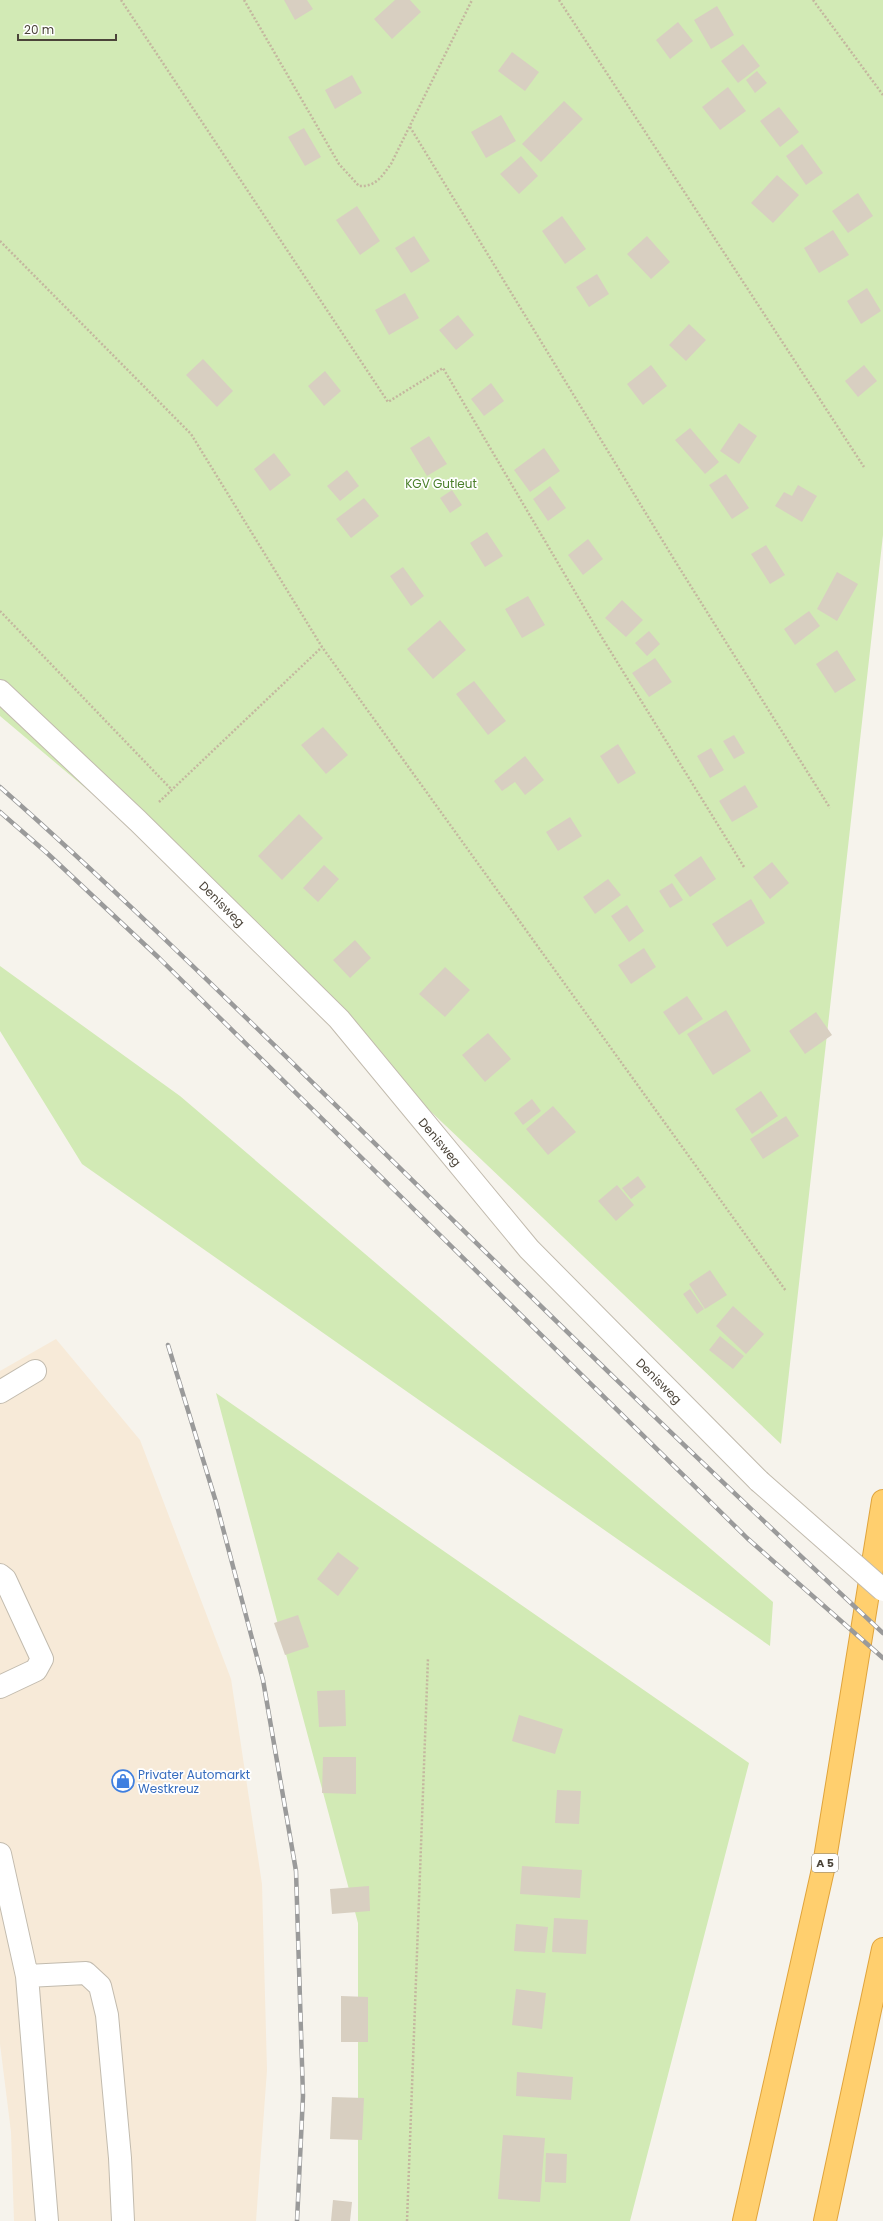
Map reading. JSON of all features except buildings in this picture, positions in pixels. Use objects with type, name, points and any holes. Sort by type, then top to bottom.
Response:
[{"type":"highway","name":"A 5","points":[[744,2221],[824,1865],[883,1502]]},
{"type":"highway","points":[[825,2221],[883,1949]]},
{"type":"lane","name":"Denisweg","points":[[0,691],[138,822],[339,1019],[529,1249],[759,1481],[883,1590]]},
{"type":"lane","points":[[0,1392],[36,1371]]},
{"type":"lane","points":[[0,1575],[5,1579],[42,1659],[36,1670],[0,1687]]},
{"type":"lane","points":[[0,1854],[27,1976],[47,2221]]},
{"type":"lane","points":[[27,1976],[86,1973],[100,1986],[107,2015],[120,2158],[123,2221]]},
{"type":"path","points":[[121,0],[388,402],[443,368],[601,636],[744,867]]},
{"type":"path","points":[[244,0],[339,164],[359,186],[368,186],[380,180],[391,164],[472,0]]},
{"type":"path","points":[[559,0],[864,467]]},
{"type":"path","points":[[813,0],[883,95]]},
{"type":"path","points":[[410,127],[671,555],[830,808]]},
{"type":"path","points":[[0,241],[190,434],[322,647],[786,1291]]},
{"type":"path","points":[[0,611],[172,790]]},
{"type":"path","points":[[138,822],[322,647]]},
{"type":"path","points":[[407,2221],[428,1658]]},
{"type":"shaded area","name":"Privater Automarkt Westkreuz","points":[[56,1339],[140,1440],[231,1679],[262,1884],[267,2070],[256,2221],[14,2221],[11,2132],[0,2044],[0,1371]]},
{"type":"green space","name":"KGV Gutleut","points":[[0,0],[883,0],[883,535],[781,1444],[127,823],[0,716]]},
{"type":"green space","points":[[0,966],[180,1096],[773,1602],[770,1646],[82,1164],[0,1031]]},
{"type":"green space","points":[[216,1393],[749,1763],[630,2221],[358,2221],[358,1923]]},
{"type":"railway","points":[[0,787],[90,868],[178,952],[616,1379],[883,1633]]},
{"type":"railway","points":[[0,812],[47,853],[159,958],[747,1538],[883,1658]]},
{"type":"railway","points":[[168,1345],[216,1502],[263,1680],[296,1871],[303,2096],[297,2221]]},
{"type":"place","name":"Privater Automarkt Westkreuz","points":[[123,1781]]}]
